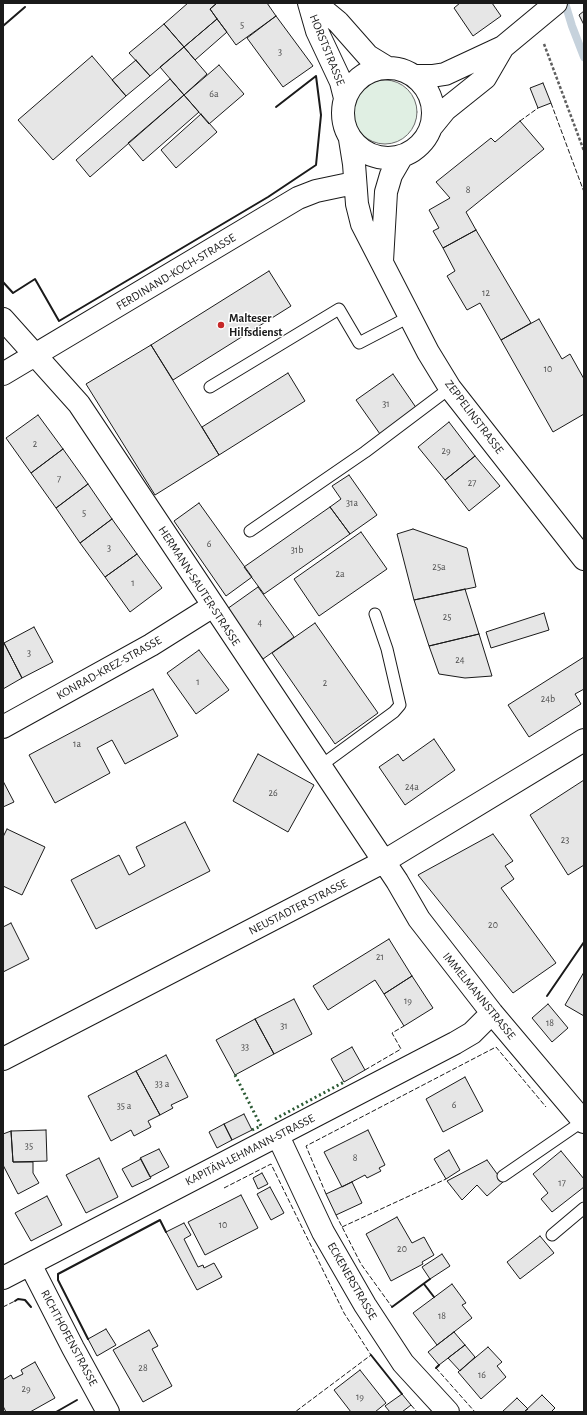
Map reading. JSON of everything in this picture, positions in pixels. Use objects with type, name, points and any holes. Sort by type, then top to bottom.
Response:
[{"type":"street","name":"HORSTSTRASSE","points":[[309,3],[317,31],[341,82],[345,98]]},
{"type":"street","name":"HORSTSTRASSE","points":[[315,3],[338,22],[368,56],[386,67],[402,70],[415,76]]},
{"type":"street","points":[[415,76],[444,74],[503,47],[556,3]]},
{"type":"street","name":"HORSTSTRASSE","points":[[386,67],[375,69],[362,75],[352,85],[345,98],[342,112],[344,126],[350,139],[361,150],[374,156],[388,158],[402,156],[415,150],[425,139],[432,126],[445,110],[485,78],[503,47]]},
{"type":"street","points":[[415,76],[424,86],[431,98],[434,112],[432,126]]},
{"type":"street","name":"ZEPPELINSTRASSE","points":[[350,139],[354,164],[354,183],[362,224],[408,317],[450,388],[584,559]]},
{"type":"street","name":"ZEPPELINSTRASSE","points":[[382,263],[386,192],[391,176],[402,156]]},
{"type":"street","name":"FERDINAND-KOCH-STRASSE","points":[[3,374],[298,198],[354,183]]},
{"type":"street","name":"HERMANN-SAUTER-STRASSE","points":[[3,319],[79,404],[383,862]]},
{"type":"street","name":"KONRAD-KREZ-STRASSE","points":[[3,727],[152,645],[213,606]]},
{"type":"street","name":"NEUSTADTER STRASSE","points":[[3,1059],[383,862],[584,740]]},
{"type":"street","name":"IMMELMANNSTRASSE","points":[[383,862],[419,919],[492,1013],[583,1121]]},
{"type":"street","name":"KAPITÄN-LEHMANN-STRASSE","points":[[3,1278],[455,1043],[472,1033],[492,1013]]},
{"type":"street","name":"ECKENERSTRASSE","points":[[278,1136],[324,1232],[365,1305],[404,1363],[448,1412]]},
{"type":"street","name":"RICHTHOFENSTRASSE","points":[[30,1264],[108,1412]]},
{"type":"lane","points":[[210,387],[339,309],[358,343],[408,317]]},
{"type":"lane","points":[[250,531],[365,452],[450,388]]},
{"type":"lane","points":[[319,767],[394,712],[400,705],[387,649],[375,614]]},
{"type":"lane","points":[[503,1176],[583,1121]]},
{"type":"lane","points":[[552,1235],[584,1208]]},
{"type":"path","points":[[536,20],[584,151]]},
{"type":"green space","points":[[385,80],[397,82],[408,89],[415,100],[417,112],[415,124],[408,135],[397,142],[385,144],[373,142],[362,135],[355,124],[353,112],[355,100],[362,89],[373,82]]},
{"type":"building","points":[[188,3],[217,3],[210,9],[217,19],[184,47],[164,24]]},
{"type":"building","points":[[217,3],[267,3],[276,16],[236,45],[210,9]]},
{"type":"building","points":[[460,3],[492,3],[501,16],[473,36],[454,8]]},
{"type":"building","points":[[584,11],[584,25],[579,15]]},
{"type":"building","points":[[276,16],[313,66],[283,87],[247,38]]},
{"type":"building","points":[[217,19],[227,32],[195,60],[184,47]]},
{"type":"building","points":[[164,24],[184,47],[150,76],[129,53]]},
{"type":"building","points":[[184,47],[207,74],[184,95],[160,67]]},
{"type":"building","points":[[92,56],[126,96],[53,160],[18,120]]},
{"type":"building","points":[[136,60],[150,76],[126,96],[112,80]]},
{"type":"building","points":[[219,65],[244,94],[209,124],[184,95]]},
{"type":"building","points":[[170,79],[184,95],[90,177],[76,160]]},
{"type":"building","points":[[543,83],[551,103],[538,108],[530,88]]},
{"type":"building","points":[[184,95],[199,112],[143,161],[128,143]]},
{"type":"building","points":[[201,114],[217,132],[176,168],[161,150]]},
{"type":"building","points":[[520,121],[544,149],[466,212],[476,230],[443,248],[433,231],[439,228],[429,210],[450,198],[436,182],[491,138],[495,142]]},
{"type":"building","points":[[476,230],[531,323],[501,340],[480,303],[467,310],[447,276],[455,271],[443,248]]},
{"type":"building","name":"Malteser Hilfsdienst","points":[[269,271],[291,306],[173,380],[151,345]]},
{"type":"building","points":[[539,319],[562,359],[570,354],[584,379],[584,414],[553,432],[501,340]]},
{"type":"building","points":[[151,345],[219,455],[155,495],[86,384]]},
{"type":"building","points":[[288,373],[305,401],[219,455],[202,427]]},
{"type":"building","points":[[393,374],[417,409],[380,434],[356,400]]},
{"type":"building","points":[[38,415],[63,449],[31,473],[6,438]]},
{"type":"building","points":[[449,422],[475,456],[445,480],[418,447]]},
{"type":"building","points":[[63,449],[88,484],[56,508],[31,473]]},
{"type":"building","points":[[475,456],[500,486],[469,511],[445,480]]},
{"type":"building","points":[[349,475],[377,515],[350,534],[330,507],[341,499],[332,486]]},
{"type":"building","points":[[88,484],[112,519],[80,543],[56,508]]},
{"type":"building","points":[[199,503],[252,577],[226,596],[174,521]]},
{"type":"building","points":[[330,507],[350,534],[264,594],[244,567]]},
{"type":"building","points":[[112,519],[137,554],[105,577],[80,543]]},
{"type":"building","points":[[413,529],[467,548],[476,587],[414,600],[397,534]]},
{"type":"building","points":[[361,532],[387,569],[319,616],[294,579]]},
{"type":"building","points":[[137,554],[162,588],[130,612],[105,577]]},
{"type":"building","points":[[258,587],[294,637],[263,659],[227,609]]},
{"type":"building","points":[[465,589],[479,634],[429,646],[414,600]]},
{"type":"building","points":[[544,613],[549,630],[491,648],[486,632]]},
{"type":"building","points":[[315,623],[378,713],[335,744],[272,653]]},
{"type":"building","points":[[34,627],[53,662],[22,678],[4,643]]},
{"type":"building","points":[[479,634],[492,676],[465,678],[439,674],[429,646]]},
{"type":"building","points":[[4,643],[22,678],[3,689],[3,644]]},
{"type":"building","points":[[199,650],[229,690],[196,714],[167,673]]},
{"type":"building","points":[[584,657],[584,689],[575,694],[581,704],[529,737],[508,705]]},
{"type":"building","points":[[153,689],[178,736],[125,764],[112,740],[97,748],[110,773],[55,803],[29,755]]},
{"type":"building","points":[[434,739],[455,770],[405,805],[379,767],[398,754],[403,761]]},
{"type":"building","points":[[258,754],[314,785],[288,832],[233,801]]},
{"type":"building","points":[[584,780],[584,865],[568,875],[530,815]]},
{"type":"building","points":[[3,781],[14,802],[3,807]]},
{"type":"building","points":[[185,822],[210,871],[96,929],[71,880],[119,855],[129,875],[145,866],[136,847]]},
{"type":"building","points":[[7,829],[45,847],[22,895],[3,886],[3,837]]},
{"type":"building","points":[[493,834],[513,861],[505,866],[514,879],[501,888],[556,963],[513,993],[418,875]]},
{"type":"building","points":[[11,923],[29,959],[3,972],[3,927]]},
{"type":"building","points":[[389,939],[412,976],[384,994],[375,980],[328,1010],[313,986]]},
{"type":"building","points":[[584,972],[584,1016],[565,1005]]},
{"type":"building","points":[[412,976],[433,1008],[404,1026],[384,994]]},
{"type":"building","points":[[294,999],[312,1034],[274,1054],[255,1019]]},
{"type":"building","points":[[548,1004],[568,1028],[552,1042],[532,1018]]},
{"type":"building","points":[[255,1019],[274,1054],[235,1075],[216,1040]]},
{"type":"building","points":[[352,1047],[365,1070],[344,1082],[331,1059]]},
{"type":"building","points":[[166,1055],[188,1097],[171,1105],[173,1108],[160,1115],[136,1071]]},
{"type":"building","points":[[136,1071],[160,1115],[148,1121],[151,1127],[134,1136],[131,1130],[111,1141],[88,1096]]},
{"type":"building","points":[[465,1077],[483,1111],[443,1132],[426,1099]]},
{"type":"building","points":[[244,1114],[252,1130],[232,1140],[224,1124]]},
{"type":"building","points":[[224,1124],[232,1140],[217,1148],[209,1132]]},
{"type":"building","points":[[46,1130],[47,1161],[13,1162],[11,1131]]},
{"type":"building","points":[[368,1130],[385,1165],[379,1168],[381,1171],[367,1178],[365,1175],[342,1187],[324,1152]]},
{"type":"building","points":[[11,1131],[13,1162],[33,1162],[33,1173],[39,1183],[18,1194],[3,1165],[3,1134]]},
{"type":"building","points":[[159,1149],[169,1167],[150,1177],[140,1158]]},
{"type":"building","points":[[449,1150],[460,1170],[446,1179],[434,1159]]},
{"type":"building","points":[[561,1151],[584,1179],[584,1187],[552,1212],[541,1199],[548,1193],[533,1174]]},
{"type":"building","points":[[99,1158],[118,1197],[86,1213],[66,1175]]},
{"type":"building","points":[[141,1159],[151,1178],[132,1187],[122,1169]]},
{"type":"building","points":[[487,1160],[503,1182],[487,1196],[477,1185],[462,1200],[447,1181]]},
{"type":"building","points":[[262,1173],[268,1184],[258,1189],[253,1178]]},
{"type":"building","points":[[352,1182],[362,1203],[336,1215],[326,1194]]},
{"type":"building","points":[[270,1187],[284,1213],[271,1220],[257,1194]]},
{"type":"building","points":[[241,1195],[258,1228],[205,1255],[188,1222]]},
{"type":"building","points":[[47,1196],[62,1225],[31,1241],[15,1213]]},
{"type":"building","points":[[397,1217],[412,1243],[424,1237],[434,1255],[422,1262],[423,1264],[391,1281],[366,1234]]},
{"type":"building","points":[[184,1223],[191,1235],[184,1239],[198,1267],[203,1265],[204,1268],[214,1263],[222,1277],[197,1290],[166,1232]]},
{"type":"building","points":[[540,1236],[554,1253],[520,1279],[507,1262]]},
{"type":"building","points":[[442,1254],[450,1266],[430,1279],[422,1267]]},
{"type":"building","points":[[452,1284],[466,1303],[462,1305],[472,1318],[437,1345],[413,1313]]},
{"type":"building","points":[[106,1329],[116,1345],[97,1356],[88,1339]]},
{"type":"building","points":[[149,1330],[158,1346],[152,1349],[172,1386],[143,1402],[113,1350]]},
{"type":"building","points":[[454,1332],[465,1345],[439,1365],[428,1352]]},
{"type":"building","points":[[465,1345],[475,1357],[460,1371],[448,1358]]},
{"type":"building","points":[[488,1347],[502,1362],[497,1366],[506,1377],[481,1399],[458,1372]]},
{"type":"building","points":[[35,1362],[55,1398],[30,1412],[6,1412],[3,1406],[3,1380],[11,1375],[13,1379],[23,1374],[21,1370]]},
{"type":"building","points":[[360,1370],[386,1403],[375,1412],[351,1412],[334,1390]]},
{"type":"building","points":[[402,1394],[411,1405],[402,1412],[390,1412],[385,1406]]},
{"type":"building","points":[[542,1395],[555,1408],[551,1412],[524,1412]]},
{"type":"building","points":[[517,1398],[528,1409],[524,1412],[502,1412]]},
{"type":"waterway","points":[[565,3],[584,57]]},
{"type":"hedge","points":[[235,1075],[261,1126],[252,1130]]},
{"type":"hedge","points":[[275,1119],[344,1082]]},
{"type":"fence","points":[[551,103],[584,192]]},
{"type":"fence","points":[[520,121],[538,108]]},
{"type":"fence","points":[[365,1070],[401,1049],[392,1033],[404,1026]]},
{"type":"fence","points":[[326,1194],[306,1146],[496,1047],[546,1107]]},
{"type":"fence","points":[[224,1188],[271,1164],[344,1313],[371,1355],[295,1412]]},
{"type":"fence","points":[[342,1227],[446,1179]]},
{"type":"fence","points":[[336,1215],[361,1264],[392,1307]]},
{"type":"fence","points":[[3,1307],[15,1301]]},
{"type":"fence","points":[[436,1368],[475,1412]]},
{"type":"fence","points":[[411,1405],[417,1412]]},
{"type":"wall","points":[[3,26],[25,7]]},
{"type":"wall","points":[[3,282],[13,293],[35,279],[59,321],[268,197],[316,165],[321,115],[316,76],[276,107]]},
{"type":"wall","points":[[547,996],[584,942]]},
{"type":"wall","points":[[88,1339],[58,1280],[58,1274],[160,1220],[166,1232]]},
{"type":"wall","points":[[392,1307],[430,1279]]},
{"type":"wall","points":[[424,1284],[434,1297]]},
{"type":"wall","points":[[15,1301],[18,1299],[25,1300],[31,1307]]},
{"type":"wall","points":[[371,1355],[402,1394]]},
{"type":"wall","points":[[436,1368],[439,1365]]},
{"type":"wall","points":[[56,1412],[77,1400]]},
{"type":"place","name":"Malteser Hilfsdienst","points":[[221,325]]}]
